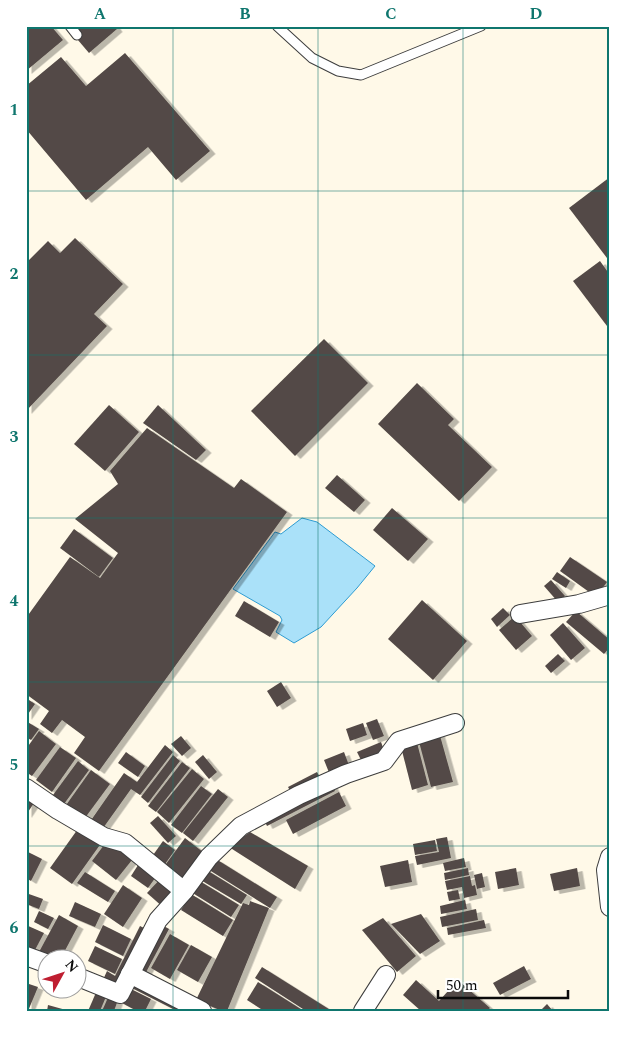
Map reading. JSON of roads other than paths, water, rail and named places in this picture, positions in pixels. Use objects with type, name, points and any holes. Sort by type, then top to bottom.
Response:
[{"type":"street","points":[[520,614],[579,604],[610,595]]},
{"type":"street","points":[[88,981],[120,994],[158,920],[210,857],[241,826],[300,795],[346,774],[384,761],[399,741],[455,723]]},
{"type":"street","points":[[26,788],[58,810],[104,837],[125,843],[184,890]]},
{"type":"street","points":[[610,857],[606,870],[610,907]]},
{"type":"street","points":[[26,956],[38,960]]},
{"type":"street","points":[[130,974],[202,1011]]},
{"type":"street","points":[[363,1011],[386,975]]},
{"type":"lane","points":[[70,26],[77,34]]},
{"type":"lane","points":[[277,26],[312,58],[338,71],[361,75],[481,26]]},
{"type":"water","points":[[302,518],[317,522],[375,566],[321,627],[294,643],[276,632],[282,620],[280,616],[233,589],[275,532],[281,534]]}]
